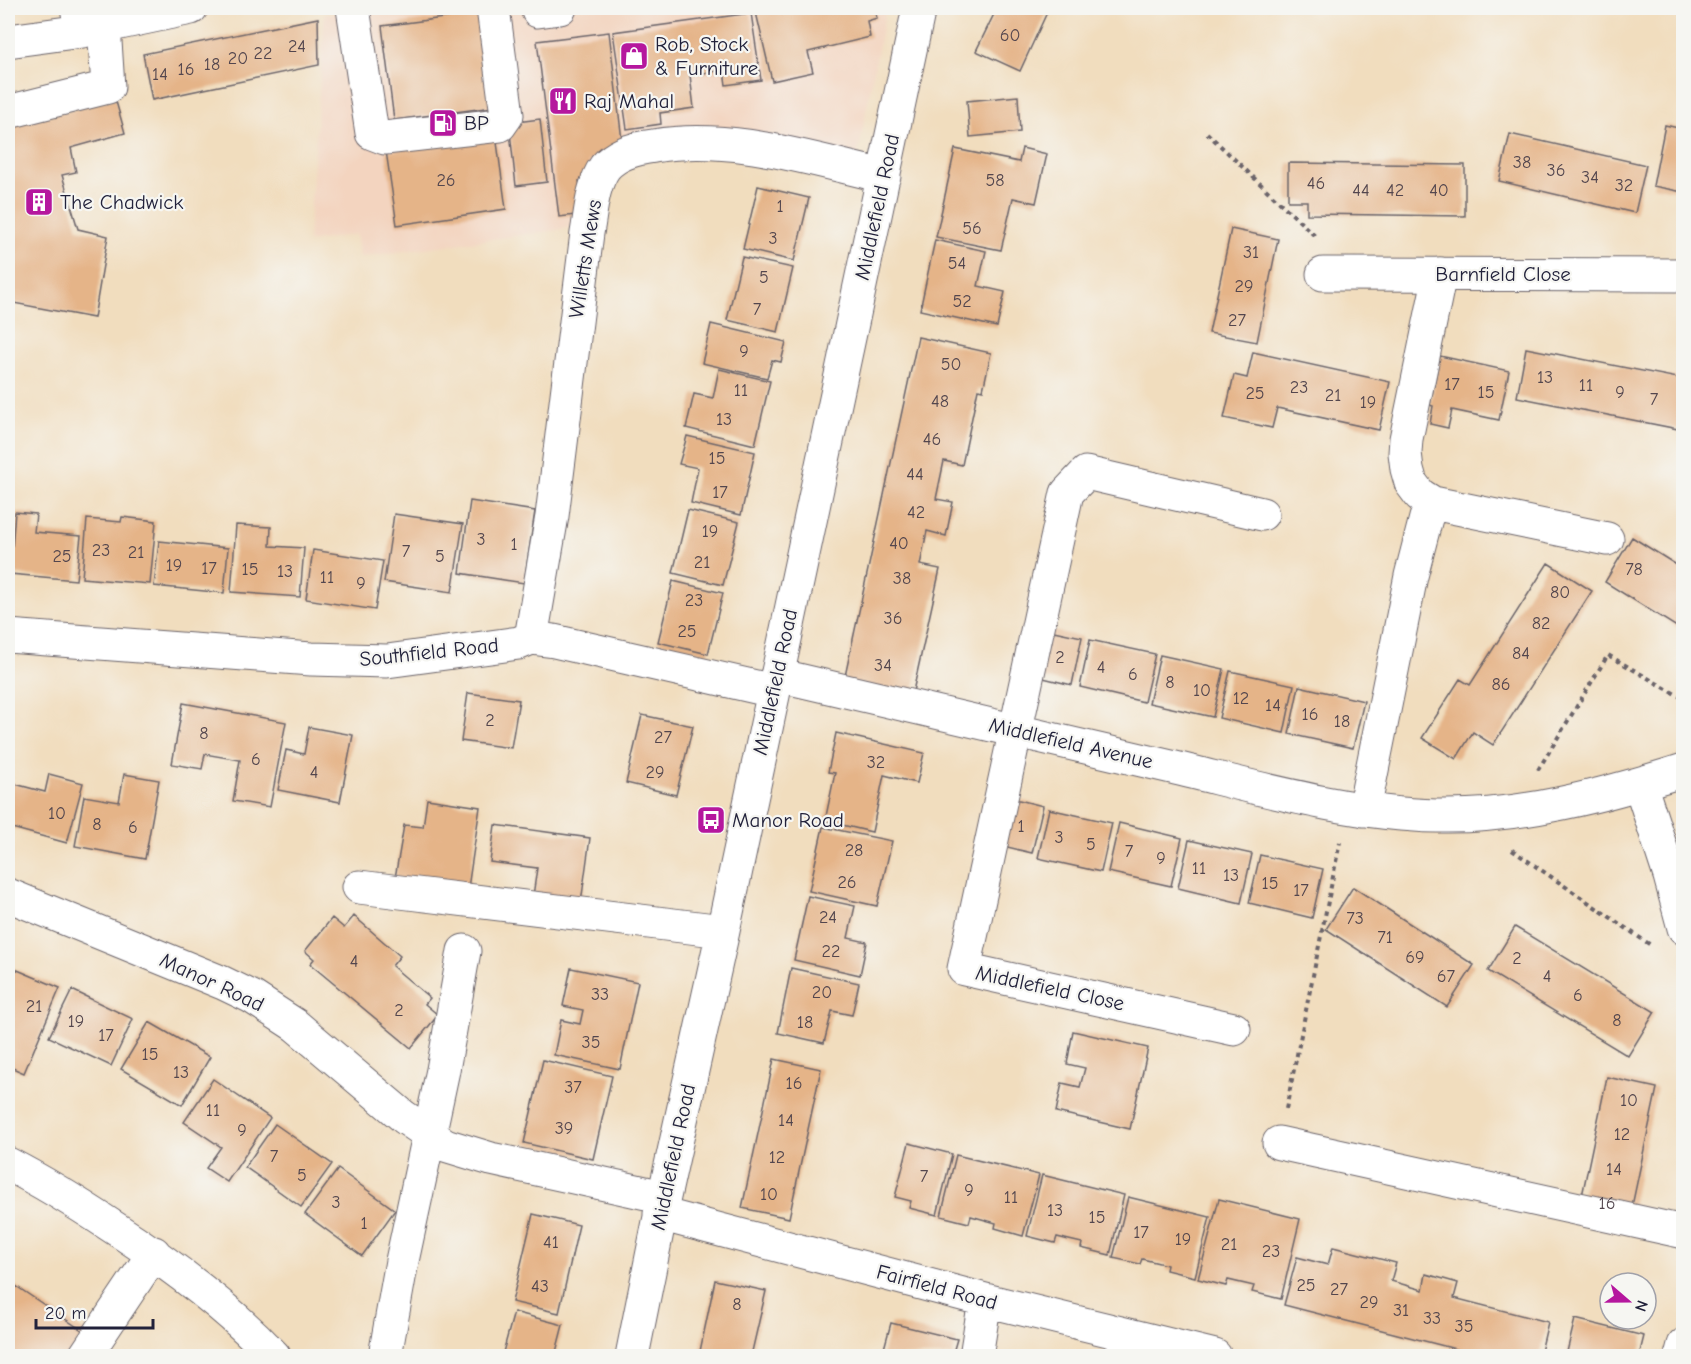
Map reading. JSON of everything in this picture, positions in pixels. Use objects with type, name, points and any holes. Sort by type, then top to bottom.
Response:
[{"type":"street","points":[[8,41],[88,21],[190,8]]},
{"type":"street","points":[[353,8],[372,133],[385,138],[500,125],[507,115],[493,8]]},
{"type":"street","name":"Middlefield Road","points":[[632,1356],[662,1205],[723,931],[919,8]]},
{"type":"street","points":[[8,112],[108,87],[88,21]]},
{"type":"street","name":"Willetts Mews","points":[[531,638],[552,516],[587,233],[593,199],[605,168],[624,153],[640,148],[673,142],[696,141],[740,145],[884,176]]},
{"type":"street","name":"Barnfield Close","points":[[1339,274],[1683,274]]},
{"type":"street","points":[[1440,274],[1406,439],[1407,469],[1412,483],[1420,495],[1433,503],[1607,538]]},
{"type":"street","points":[[1015,730],[1067,494],[1086,473],[1263,514]]},
{"type":"street","points":[[1356,808],[1411,576],[1426,518],[1433,503]]},
{"type":"street","name":"Southfield Road","points":[[8,636],[359,661],[387,661],[519,643],[531,638],[775,683]]},
{"type":"street","name":"Middlefield Avenue","points":[[775,683],[1015,730],[1306,799],[1356,808],[1438,817],[1512,812],[1568,802],[1640,784],[1683,770]]},
{"type":"street","name":"Middlefield Close","points":[[1015,730],[964,969],[1234,1029]]},
{"type":"street","points":[[1640,784],[1670,876],[1683,928]]},
{"type":"street","points":[[359,887],[723,931]]},
{"type":"street","name":"Manor Road","points":[[8,895],[252,997],[294,1025],[382,1100],[429,1136],[445,1145],[662,1205]]},
{"type":"street","points":[[385,1356],[464,951]]},
{"type":"street","points":[[1279,1143],[1683,1232]]},
{"type":"street","points":[[8,1164],[64,1195],[154,1253],[245,1326],[274,1356]]},
{"type":"street","name":"Fairfield Road","points":[[662,1205],[985,1300],[1215,1356]]},
{"type":"street","points":[[85,1356],[154,1253]]},
{"type":"street","points":[[976,1356],[985,1300]]},
{"type":"street","points":[[1681,1356],[1683,1345]]},
{"type":"path","points":[[1207,133],[1339,274]]},
{"type":"path","points":[[1512,812],[1608,655],[1683,699]]},
{"type":"path","points":[[1279,1143],[1356,808]]},
{"type":"path","points":[[1510,849],[1655,948]]},
{"type":"shaded area","points":[[381,8],[886,8],[857,158],[603,155],[579,225],[558,230],[360,257],[356,234],[308,242],[325,14]]},
{"type":"building","points":[[755,8],[874,8],[877,18],[867,21],[870,37],[808,52],[813,72],[772,81]]},
{"type":"building","points":[[997,8],[1049,8],[1020,71],[976,51]]},
{"type":"building","points":[[482,13],[493,107],[394,120],[382,26]]},
{"type":"building","points":[[751,13],[761,80],[726,85],[724,70],[690,75],[694,108],[660,113],[661,124],[627,129],[613,32]]},
{"type":"building","points":[[318,18],[319,65],[152,100],[143,54]]},
{"type":"building","points":[[609,32],[624,157],[589,161],[591,180],[579,181],[584,214],[559,217],[537,41]]},
{"type":"building","points":[[1018,96],[1020,132],[970,137],[967,101]]},
{"type":"building","name":"The Chadwick","points":[[115,98],[125,133],[71,148],[76,172],[62,175],[78,229],[108,236],[94,318],[8,302],[8,125]]},
{"type":"building","points":[[540,119],[547,182],[516,186],[509,123]]},
{"type":"building","points":[[1665,125],[1683,129],[1683,192],[1653,186]]},
{"type":"building","points":[[1510,134],[1646,165],[1635,213],[1499,181]]},
{"type":"building","points":[[496,135],[506,209],[397,225],[386,151]]},
{"type":"building","points":[[1022,148],[1047,154],[1036,203],[1013,198],[1001,250],[936,237],[955,149],[1019,162]]},
{"type":"building","points":[[1288,163],[1465,165],[1465,216],[1307,214],[1307,201],[1288,201]]},
{"type":"building","points":[[758,186],[809,198],[794,261],[743,249]]},
{"type":"building","points":[[1231,229],[1278,239],[1257,342],[1209,333]]},
{"type":"building","points":[[935,240],[986,251],[978,286],[1005,292],[997,327],[920,310]]},
{"type":"building","points":[[742,257],[793,268],[778,332],[727,320]]},
{"type":"building","points":[[711,324],[786,342],[781,362],[772,360],[767,378],[702,363]]},
{"type":"building","points":[[918,337],[991,353],[983,390],[978,389],[962,465],[944,461],[936,499],[953,502],[946,536],[927,531],[920,565],[940,569],[912,696],[844,681]]},
{"type":"building","points":[[1526,348],[1683,379],[1683,430],[1517,397]]},
{"type":"building","points":[[1253,352],[1390,382],[1379,430],[1277,408],[1272,428],[1224,418],[1234,375],[1247,378]]},
{"type":"building","points":[[1440,356],[1509,371],[1499,420],[1452,410],[1448,428],[1430,424],[1433,406],[1430,405]]},
{"type":"building","points":[[719,369],[770,381],[755,445],[686,428],[694,394],[713,398]]},
{"type":"building","points":[[687,436],[755,452],[741,515],[691,503],[698,468],[679,464]]},
{"type":"building","points":[[470,501],[535,511],[524,583],[460,573]]},
{"type":"building","points":[[688,510],[739,522],[723,585],[673,573]]},
{"type":"building","points":[[15,512],[36,514],[34,532],[81,536],[76,580],[10,574]]},
{"type":"building","points":[[394,514],[463,524],[452,592],[384,582]]},
{"type":"building","points":[[122,517],[156,521],[150,584],[82,578],[87,519],[121,522]]},
{"type":"building","points":[[236,525],[271,527],[270,546],[304,548],[300,597],[231,592]]},
{"type":"building","points":[[1632,537],[1683,569],[1683,631],[1605,582]]},
{"type":"building","points":[[159,541],[228,548],[224,593],[154,586]]},
{"type":"building","points":[[313,550],[383,561],[375,610],[306,599]]},
{"type":"building","points":[[1548,563],[1592,591],[1493,745],[1473,732],[1456,759],[1422,738],[1460,679],[1470,685]]},
{"type":"building","points":[[673,581],[723,593],[708,654],[658,642]]},
{"type":"building","points":[[1049,630],[1082,637],[1072,685],[1039,677]]},
{"type":"building","points":[[1090,640],[1155,654],[1144,702],[1080,687]]},
{"type":"building","points":[[1160,655],[1224,669],[1213,717],[1149,703]]},
{"type":"building","points":[[1230,671],[1294,685],[1284,733],[1219,718]]},
{"type":"building","points":[[1299,686],[1364,701],[1353,748],[1289,734]]},
{"type":"building","points":[[468,693],[519,700],[511,748],[461,741]]},
{"type":"building","points":[[183,703],[286,722],[270,807],[233,801],[240,760],[205,754],[202,769],[172,764]]},
{"type":"building","points":[[642,715],[693,726],[676,795],[626,783]]},
{"type":"building","points":[[309,727],[353,735],[340,802],[278,790],[286,750],[304,754]]},
{"type":"building","points":[[836,733],[924,753],[917,783],[884,775],[872,832],[825,821],[835,773],[828,772]]},
{"type":"building","points":[[49,774],[83,783],[67,843],[8,827],[8,799],[11,783],[45,792]]},
{"type":"building","points":[[124,774],[159,780],[145,859],[75,846],[84,796],[119,802]]},
{"type":"building","points":[[1011,798],[1043,806],[1032,853],[999,845]]},
{"type":"building","points":[[427,799],[480,807],[468,888],[395,878],[404,825],[423,827]]},
{"type":"building","points":[[1049,809],[1112,823],[1101,872],[1038,858]]},
{"type":"building","points":[[1119,823],[1182,838],[1171,886],[1108,872]]},
{"type":"building","points":[[495,825],[590,838],[580,910],[532,903],[537,868],[490,862]]},
{"type":"building","points":[[823,827],[892,841],[877,906],[809,891]]},
{"type":"building","points":[[1189,840],[1252,854],[1241,903],[1178,888]]},
{"type":"building","points":[[1260,855],[1323,869],[1312,918],[1249,903]]},
{"type":"building","points":[[1353,887],[1474,965],[1447,1007],[1326,929]]},
{"type":"building","points":[[808,896],[855,906],[848,938],[867,942],[860,975],[794,960]]},
{"type":"building","points":[[354,916],[400,956],[392,966],[430,998],[425,1004],[438,1015],[411,1048],[310,964],[314,959],[305,951],[332,918],[344,928]]},
{"type":"building","points":[[1515,927],[1655,1012],[1628,1056],[1488,971]]},
{"type":"building","points":[[8,966],[60,988],[24,1073],[8,1066]]},
{"type":"building","points":[[571,968],[638,982],[620,1069],[554,1055],[561,1020],[580,1024],[583,1010],[563,1006]]},
{"type":"building","points":[[791,968],[859,983],[852,1015],[832,1011],[824,1043],[778,1033]]},
{"type":"building","points":[[72,990],[133,1019],[111,1066],[49,1037]]},
{"type":"building","points":[[149,1022],[210,1057],[182,1105],[121,1069]]},
{"type":"building","points":[[1073,1031],[1148,1048],[1130,1129],[1056,1112],[1062,1083],[1080,1087],[1085,1068],[1067,1064]]},
{"type":"building","points":[[774,1059],[821,1069],[789,1218],[742,1208]]},
{"type":"building","points":[[543,1060],[612,1076],[593,1159],[524,1143]]},
{"type":"building","points":[[1607,1077],[1657,1088],[1628,1225],[1578,1215]]},
{"type":"building","points":[[213,1079],[270,1118],[227,1182],[206,1168],[221,1147],[184,1122]]},
{"type":"building","points":[[275,1124],[332,1164],[301,1207],[245,1167]]},
{"type":"building","points":[[909,1143],[952,1154],[937,1215],[909,1208],[911,1201],[895,1197]]},
{"type":"building","points":[[956,1155],[1039,1175],[1023,1236],[995,1228],[996,1223],[971,1216],[969,1223],[941,1216]]},
{"type":"building","points":[[338,1169],[395,1210],[362,1256],[305,1214]]},
{"type":"building","points":[[1042,1175],[1124,1195],[1110,1255],[1081,1248],[1082,1243],[1057,1237],[1055,1243],[1027,1236]]},
{"type":"building","points":[[1128,1197],[1210,1217],[1195,1277],[1166,1270],[1167,1265],[1155,1262],[1142,1259],[1140,1264],[1113,1258]]},
{"type":"building","points":[[1219,1199],[1300,1219],[1281,1299],[1252,1292],[1254,1286],[1228,1280],[1226,1286],[1198,1279]]},
{"type":"building","points":[[533,1214],[579,1225],[559,1313],[512,1302]]},
{"type":"building","points":[[1333,1247],[1396,1263],[1391,1281],[1423,1290],[1426,1274],[1458,1283],[1454,1298],[1548,1322],[1540,1356],[1483,1356],[1284,1305],[1297,1257],[1328,1265]]},
{"type":"building","points":[[715,1280],[766,1291],[751,1356],[699,1356]]},
{"type":"building","points":[[16,1286],[86,1333],[70,1356],[8,1356],[8,1299]]},
{"type":"building","points":[[514,1312],[563,1325],[555,1356],[502,1356]]},
{"type":"building","points":[[1575,1319],[1598,1325],[1598,1331],[1624,1331],[1644,1336],[1639,1356],[1566,1356]]},
{"type":"building","points":[[891,1323],[957,1339],[952,1356],[882,1356]]},
{"type":"place","name":"Rob, Stock & Furniture","points":[[634,56]]},
{"type":"place","name":"Raj Mahal","points":[[563,101]]},
{"type":"place","name":"BP","points":[[443,123]]},
{"type":"place","name":"The Chadwick","points":[[39,202]]},
{"type":"place","name":"Manor Road","points":[[711,820]]}]
